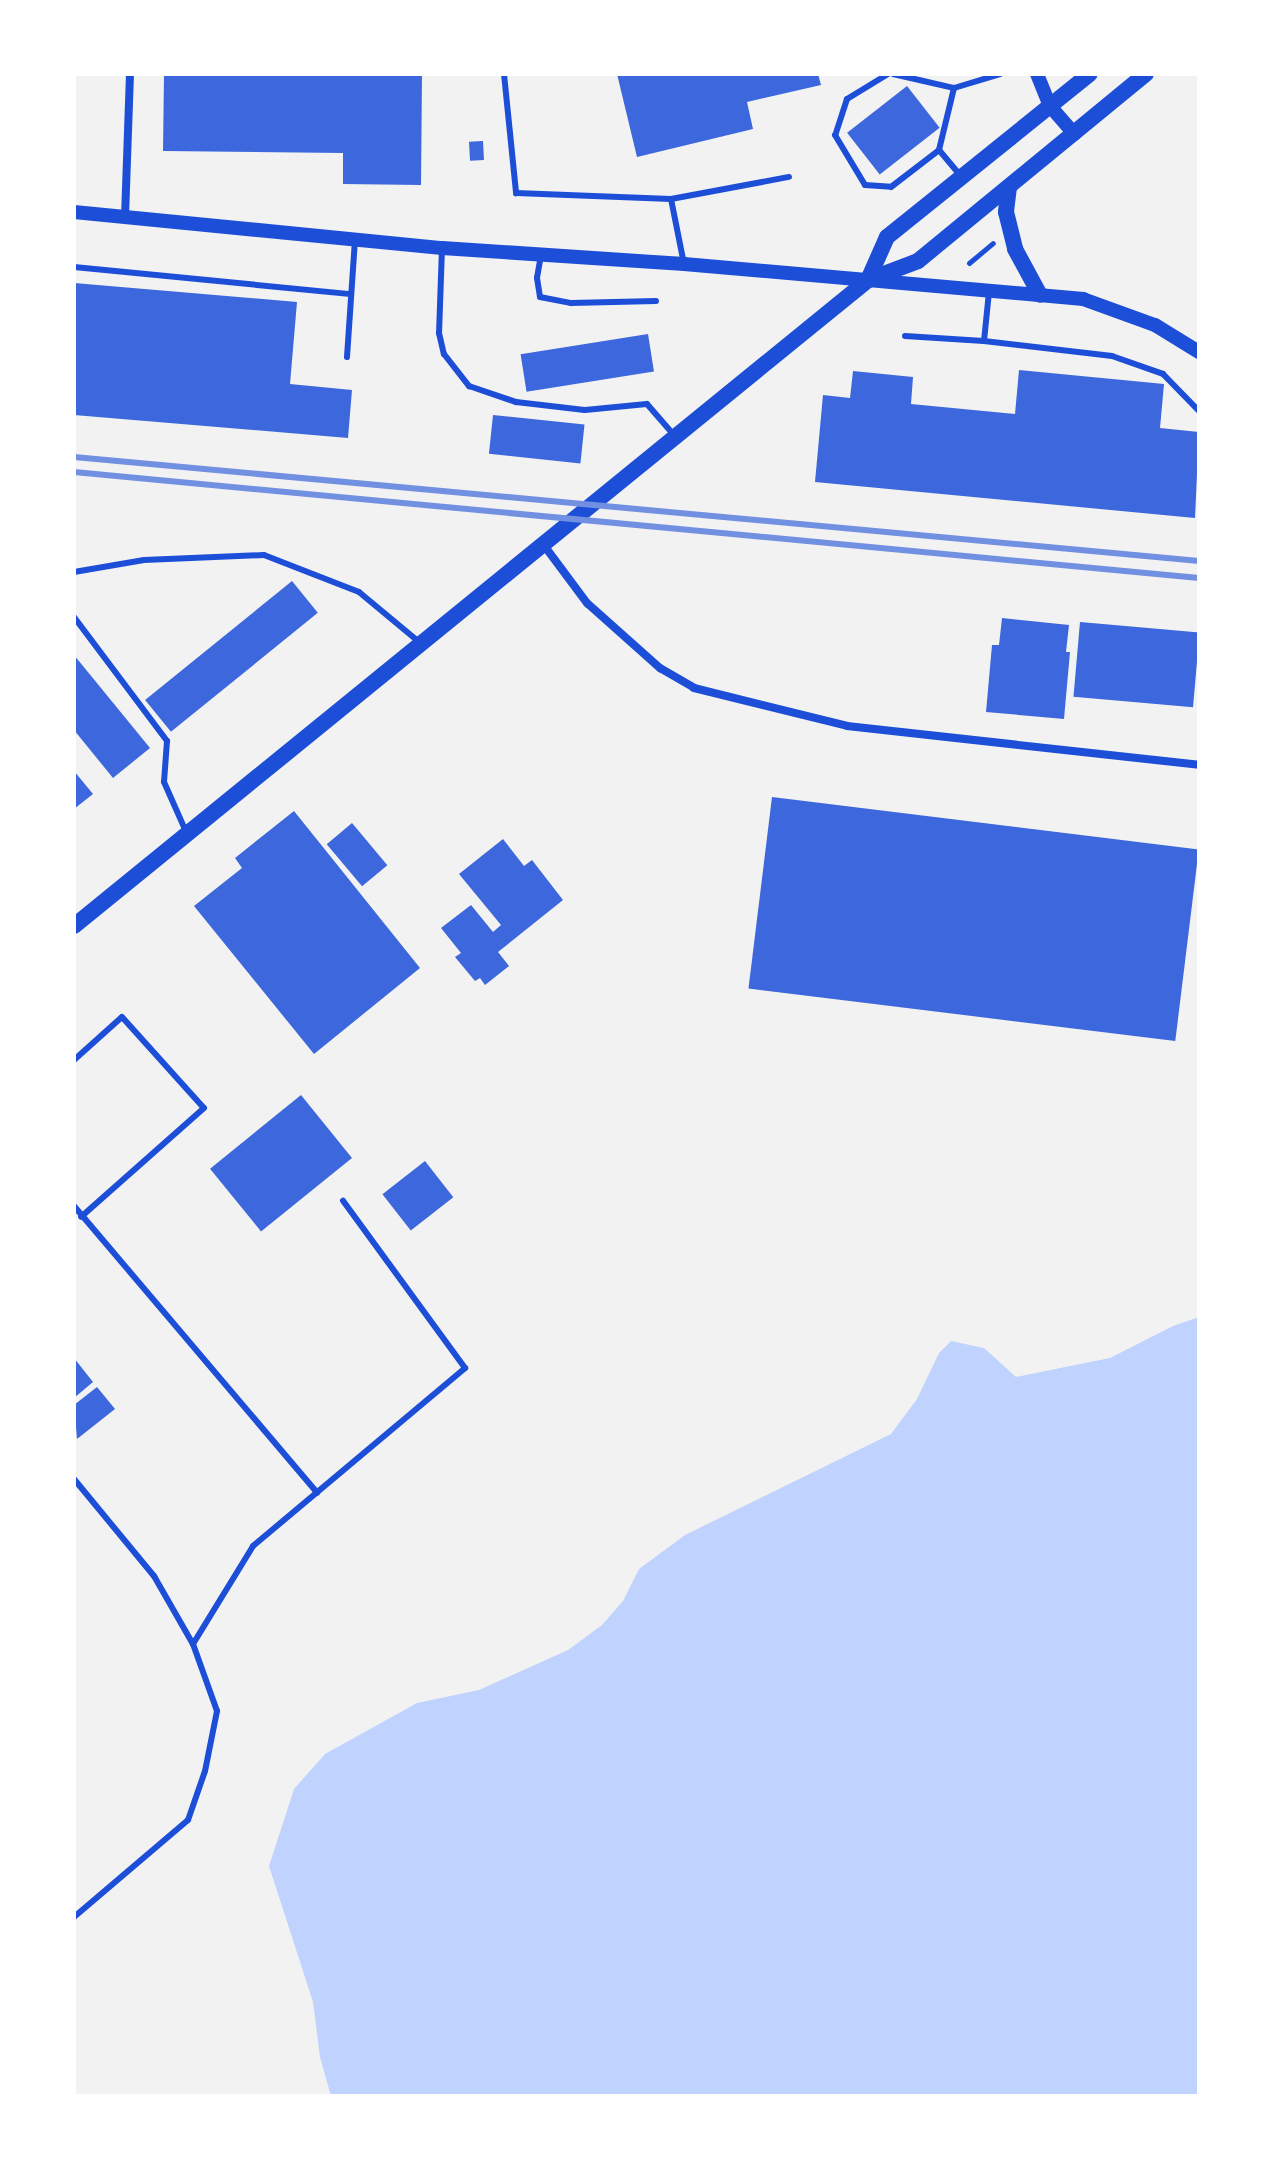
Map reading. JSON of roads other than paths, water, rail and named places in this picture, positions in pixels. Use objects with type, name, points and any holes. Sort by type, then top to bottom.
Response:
[{"type":"main road","points":[[868,280],[887,237],[1090,74]]},
{"type":"main road","points":[[77,918],[187,834],[868,280],[918,261],[1146,74]]},
{"type":"main road","points":[[1009,187],[1006,212],[1015,249],[1040,295]]},
{"type":"street","points":[[125,217],[130,74]]},
{"type":"street","points":[[1037,74],[1050,106],[1074,134]]},
{"type":"street","points":[[74,212],[442,248],[684,264],[1083,299],[1155,325],[1199,352]]},
{"type":"street","points":[[543,544],[587,603],[660,668],[694,688],[847,726],[1199,765]]},
{"type":"lane","points":[[504,74],[516,193],[671,199],[789,177]]},
{"type":"lane","points":[[954,88],[939,150],[891,187],[865,185],[835,135],[847,99],[890,74],[954,88],[1000,74]]},
{"type":"lane","points":[[939,150],[961,177]]},
{"type":"lane","points":[[671,199],[684,264]]},
{"type":"lane","points":[[347,357],[355,239]]},
{"type":"lane","points":[[442,248],[439,333],[444,354],[469,386],[516,402],[585,410],[647,404],[675,436]]},
{"type":"lane","points":[[541,255],[537,278],[540,297],[571,303],[656,301]]},
{"type":"lane","points":[[74,267],[351,294]]},
{"type":"lane","points":[[984,341],[990,289]]},
{"type":"lane","points":[[905,336],[984,341],[1112,356],[1163,374],[1199,411]]},
{"type":"lane","points":[[74,572],[144,560],[264,555],[359,592],[421,644]]},
{"type":"lane","points":[[74,617],[167,741],[164,782],[187,834]]},
{"type":"lane","points":[[74,1060],[122,1017],[204,1108],[81,1217]]},
{"type":"lane","points":[[193,1644],[253,1546],[465,1368],[343,1201]]},
{"type":"lane","points":[[74,1206],[317,1493]]},
{"type":"lane","points":[[74,1479],[154,1576],[193,1644],[217,1711],[205,1771],[188,1820],[74,1917]]},
{"type":"water","points":[[1199,1317],[1199,2096],[331,2096],[320,2057],[313,2002],[269,1866],[294,1789],[325,1754],[417,1703],[479,1690],[568,1650],[602,1625],[623,1601],[639,1569],[685,1535],[891,1434],[917,1399],[939,1353],[951,1341],[984,1348],[1016,1377],[1110,1358],[1173,1326]]},
{"type":"railway","points":[[74,457],[1199,561]]},
{"type":"railway","points":[[74,472],[1199,578]]}]
